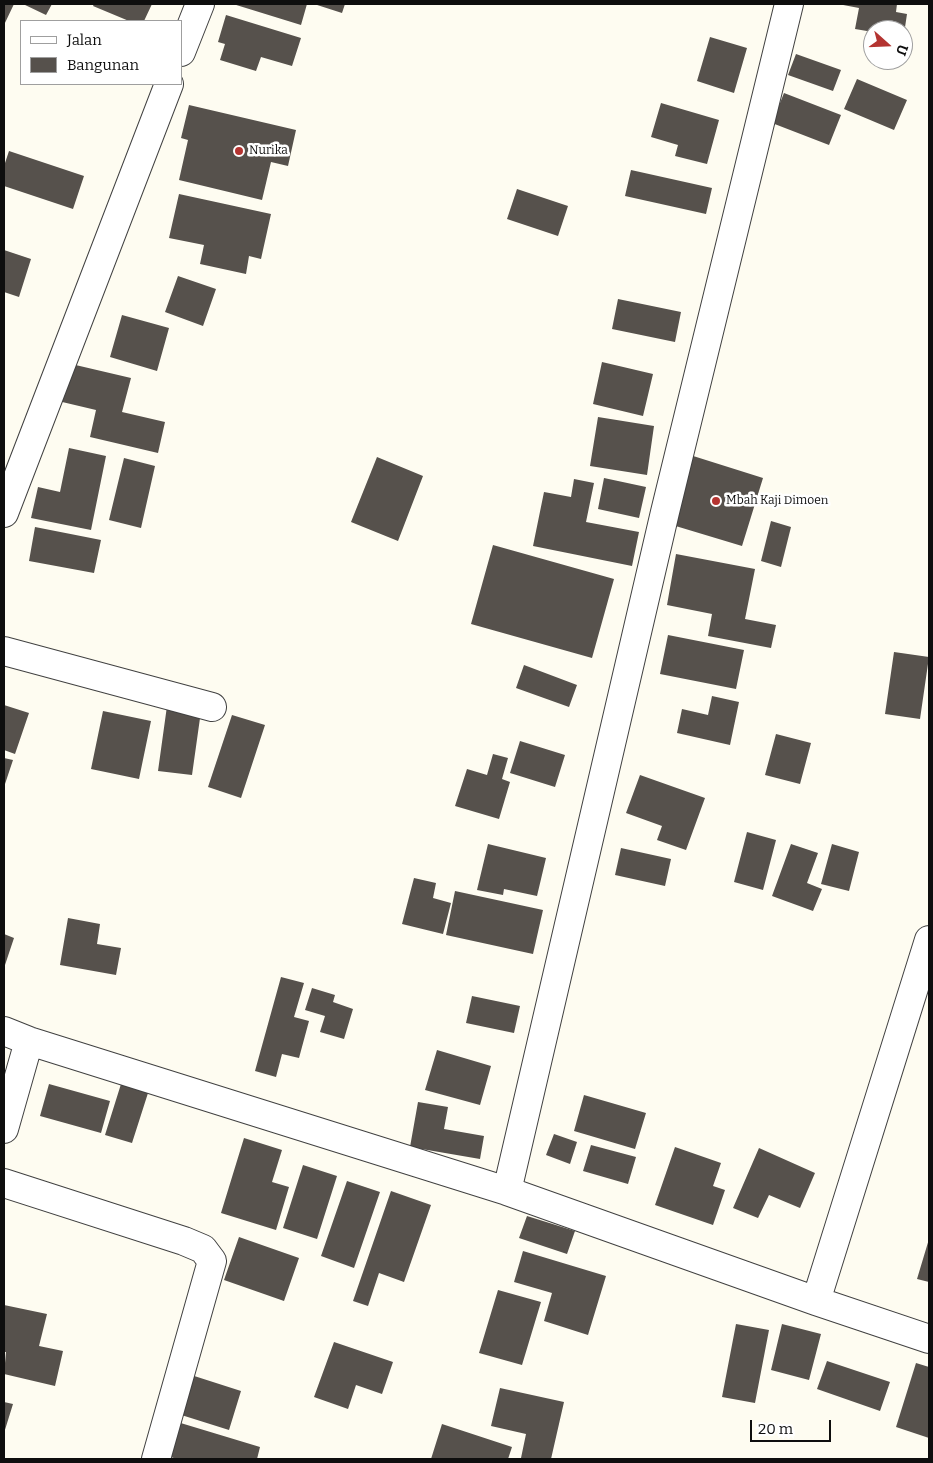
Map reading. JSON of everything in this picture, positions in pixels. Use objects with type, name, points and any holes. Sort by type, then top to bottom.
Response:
[{"type":"street","points":[[507,1191],[667,502],[789,4]]},
{"type":"street","points":[[182,48],[194,6]]},
{"type":"street","points":[[4,513],[169,85]]},
{"type":"street","points":[[4,651],[212,708]]},
{"type":"street","points":[[816,1301],[929,940]]},
{"type":"street","points":[[4,1031],[30,1041],[507,1191],[816,1301],[929,1339]]},
{"type":"street","points":[[4,1129],[30,1041]]},
{"type":"street","points":[[4,1183],[184,1240],[203,1250],[212,1261],[156,1459]]},
{"type":"building","points":[[4,4],[14,4],[4,25]]},
{"type":"building","points":[[23,4],[52,4],[46,15]]},
{"type":"building","points":[[94,4],[152,4],[144,20],[127,20],[93,6]]},
{"type":"building","points":[[233,4],[307,4],[301,25]]},
{"type":"building","points":[[314,4],[345,4],[342,13]]},
{"type":"building","points":[[838,4],[897,4],[896,12],[907,14],[906,20],[863,20],[863,30],[855,29],[859,8]]},
{"type":"building","points":[[226,15],[301,38],[292,66],[261,57],[256,71],[220,60],[225,44],[218,42]]},
{"type":"building","points":[[710,37],[747,48],[734,93],[697,81]]},
{"type":"building","points":[[796,54],[841,70],[833,91],[788,75]]},
{"type":"building","points":[[857,79],[907,100],[894,130],[844,109]]},
{"type":"building","points":[[784,93],[841,115],[829,145],[772,123]]},
{"type":"building","points":[[661,103],[719,120],[707,164],[675,156],[678,145],[651,137]]},
{"type":"building","name":"Nurika","points":[[189,105],[296,130],[288,166],[271,162],[262,200],[179,180],[188,140],[181,138]]},
{"type":"building","points":[[9,151],[84,176],[73,209],[4,186],[4,166]]},
{"type":"building","points":[[631,170],[712,188],[706,214],[625,196]]},
{"type":"building","points":[[517,189],[568,206],[558,236],[507,219]]},
{"type":"building","points":[[179,194],[271,214],[261,259],[249,256],[246,274],[200,264],[204,245],[169,238]]},
{"type":"building","points":[[4,250],[31,259],[19,297],[4,292]]},
{"type":"building","points":[[178,276],[216,289],[203,326],[165,312]]},
{"type":"building","points":[[618,299],[681,312],[675,342],[612,329]]},
{"type":"building","points":[[122,315],[169,328],[157,371],[110,357]]},
{"type":"building","points":[[602,362],[653,374],[643,416],[593,404]]},
{"type":"building","points":[[67,363],[131,378],[122,412],[165,422],[158,453],[90,437],[96,410],[58,401]]},
{"type":"building","points":[[598,417],[654,426],[647,475],[590,466]]},
{"type":"building","points":[[69,448],[106,456],[91,530],[31,518],[38,487],[60,492]]},
{"type":"building","name":"Mbah Kaji Dimoen","points":[[690,455],[763,478],[742,546],[669,524]]},
{"type":"building","points":[[377,457],[423,476],[398,541],[351,522]]},
{"type":"building","points":[[124,458],[155,466],[141,528],[109,520]]},
{"type":"building","points":[[604,478],[646,487],[639,518],[598,509]]},
{"type":"building","points":[[574,479],[594,483],[586,522],[639,532],[632,566],[533,546],[544,492],[571,497]]},
{"type":"building","points":[[771,521],[791,527],[781,567],[761,561]]},
{"type":"building","points":[[35,527],[101,540],[94,573],[29,561]]},
{"type":"building","points":[[493,545],[614,579],[592,658],[471,624]]},
{"type":"building","points":[[676,554],[755,569],[745,619],[776,625],[771,648],[708,636],[712,614],[667,605]]},
{"type":"building","points":[[668,635],[744,650],[736,689],[660,674]]},
{"type":"building","points":[[894,652],[929,657],[920,719],[885,714]]},
{"type":"building","points":[[524,665],[577,685],[569,707],[516,688]]},
{"type":"building","points":[[712,696],[739,702],[730,745],[677,733],[682,709],[708,715]]},
{"type":"building","points":[[4,705],[29,713],[15,754],[4,750]]},
{"type":"building","points":[[167,706],[201,711],[192,775],[158,771]]},
{"type":"building","points":[[103,711],[151,721],[139,779],[91,769]]},
{"type":"building","points":[[232,715],[265,725],[241,798],[208,787]]},
{"type":"building","points":[[776,734],[811,743],[800,784],[765,775]]},
{"type":"building","points":[[520,741],[565,755],[555,787],[510,773]]},
{"type":"building","points":[[493,754],[508,758],[502,779],[510,782],[499,819],[455,806],[467,769],[487,775]]},
{"type":"building","points":[[4,758],[13,760],[4,787]]},
{"type":"building","points":[[640,775],[705,798],[686,850],[657,840],[662,826],[626,813]]},
{"type":"building","points":[[747,832],[776,840],[763,890],[734,882]]},
{"type":"building","points":[[488,844],[546,858],[537,896],[504,889],[503,895],[477,890]]},
{"type":"building","points":[[791,844],[818,853],[807,883],[822,889],[813,911],[772,896]]},
{"type":"building","points":[[832,844],[859,852],[849,891],[821,884]]},
{"type":"building","points":[[621,848],[671,859],[665,886],[615,875]]},
{"type":"building","points":[[414,878],[436,883],[433,898],[451,903],[443,934],[402,924]]},
{"type":"building","points":[[455,891],[543,910],[533,954],[446,935]]},
{"type":"building","points":[[68,918],[100,924],[97,944],[121,948],[116,975],[60,965]]},
{"type":"building","points":[[4,934],[14,938],[4,968]]},
{"type":"building","points":[[281,977],[304,983],[294,1017],[309,1021],[299,1058],[282,1054],[276,1077],[255,1071]]},
{"type":"building","points":[[312,988],[335,995],[333,1002],[353,1009],[344,1039],[320,1032],[325,1016],[305,1010]]},
{"type":"building","points":[[472,996],[520,1006],[514,1033],[466,1023]]},
{"type":"building","points":[[437,1050],[491,1066],[480,1105],[425,1090]]},
{"type":"building","points":[[49,1084],[110,1101],[101,1133],[40,1116]]},
{"type":"building","points":[[121,1084],[148,1093],[132,1143],[105,1135]]},
{"type":"building","points":[[584,1095],[646,1113],[635,1149],[574,1131]]},
{"type":"building","points":[[418,1102],[448,1107],[444,1129],[484,1136],[480,1159],[410,1147]]},
{"type":"building","points":[[554,1134],[577,1142],[570,1164],[546,1155]]},
{"type":"building","points":[[244,1138],[282,1150],[272,1182],[289,1187],[276,1230],[221,1213]]},
{"type":"building","points":[[591,1145],[636,1157],[628,1184],[583,1171]]},
{"type":"building","points":[[675,1147],[721,1163],[713,1186],[725,1190],[713,1225],[655,1205]]},
{"type":"building","points":[[759,1148],[815,1173],[800,1208],[769,1195],[758,1218],[733,1208]]},
{"type":"building","points":[[303,1165],[337,1176],[317,1239],[283,1228]]},
{"type":"building","points":[[347,1181],[380,1192],[354,1268],[321,1256]]},
{"type":"building","points":[[391,1191],[431,1205],[404,1282],[379,1273],[368,1306],[353,1301]]},
{"type":"building","points":[[527,1216],[575,1231],[567,1254],[519,1238]]},
{"type":"building","points":[[239,1237],[299,1258],[284,1301],[224,1280]]},
{"type":"building","points":[[929,1239],[929,1282],[917,1279]]},
{"type":"building","points":[[523,1251],[606,1276],[588,1335],[544,1321],[552,1293],[514,1282]]},
{"type":"building","points":[[498,1290],[541,1302],[522,1365],[479,1353]]},
{"type":"building","points":[[4,1305],[47,1314],[39,1346],[63,1351],[55,1386],[4,1374],[6,1352],[4,1352]]},
{"type":"building","points":[[736,1324],[769,1330],[755,1403],[722,1397]]},
{"type":"building","points":[[782,1324],[821,1334],[809,1380],[771,1370]]},
{"type":"building","points":[[334,1342],[393,1362],[382,1394],[356,1385],[348,1409],[314,1397]]},
{"type":"building","points":[[827,1361],[890,1382],[880,1411],[817,1389]]},
{"type":"building","points":[[916,1363],[929,1367],[929,1438],[896,1427]]},
{"type":"building","points":[[188,1374],[241,1391],[229,1430],[175,1413]]},
{"type":"building","points":[[500,1388],[564,1402],[551,1459],[521,1458],[526,1434],[491,1426]]},
{"type":"building","points":[[4,1402],[13,1404],[4,1433]]},
{"type":"building","points":[[174,1421],[260,1447],[257,1459],[177,1459],[164,1455]]},
{"type":"building","points":[[442,1424],[512,1447],[508,1459],[431,1459]]},
{"type":"place","name":"Nurika","points":[[239,151]]},
{"type":"place","name":"Mbah Kaji Dimoen","points":[[716,501]]}]
